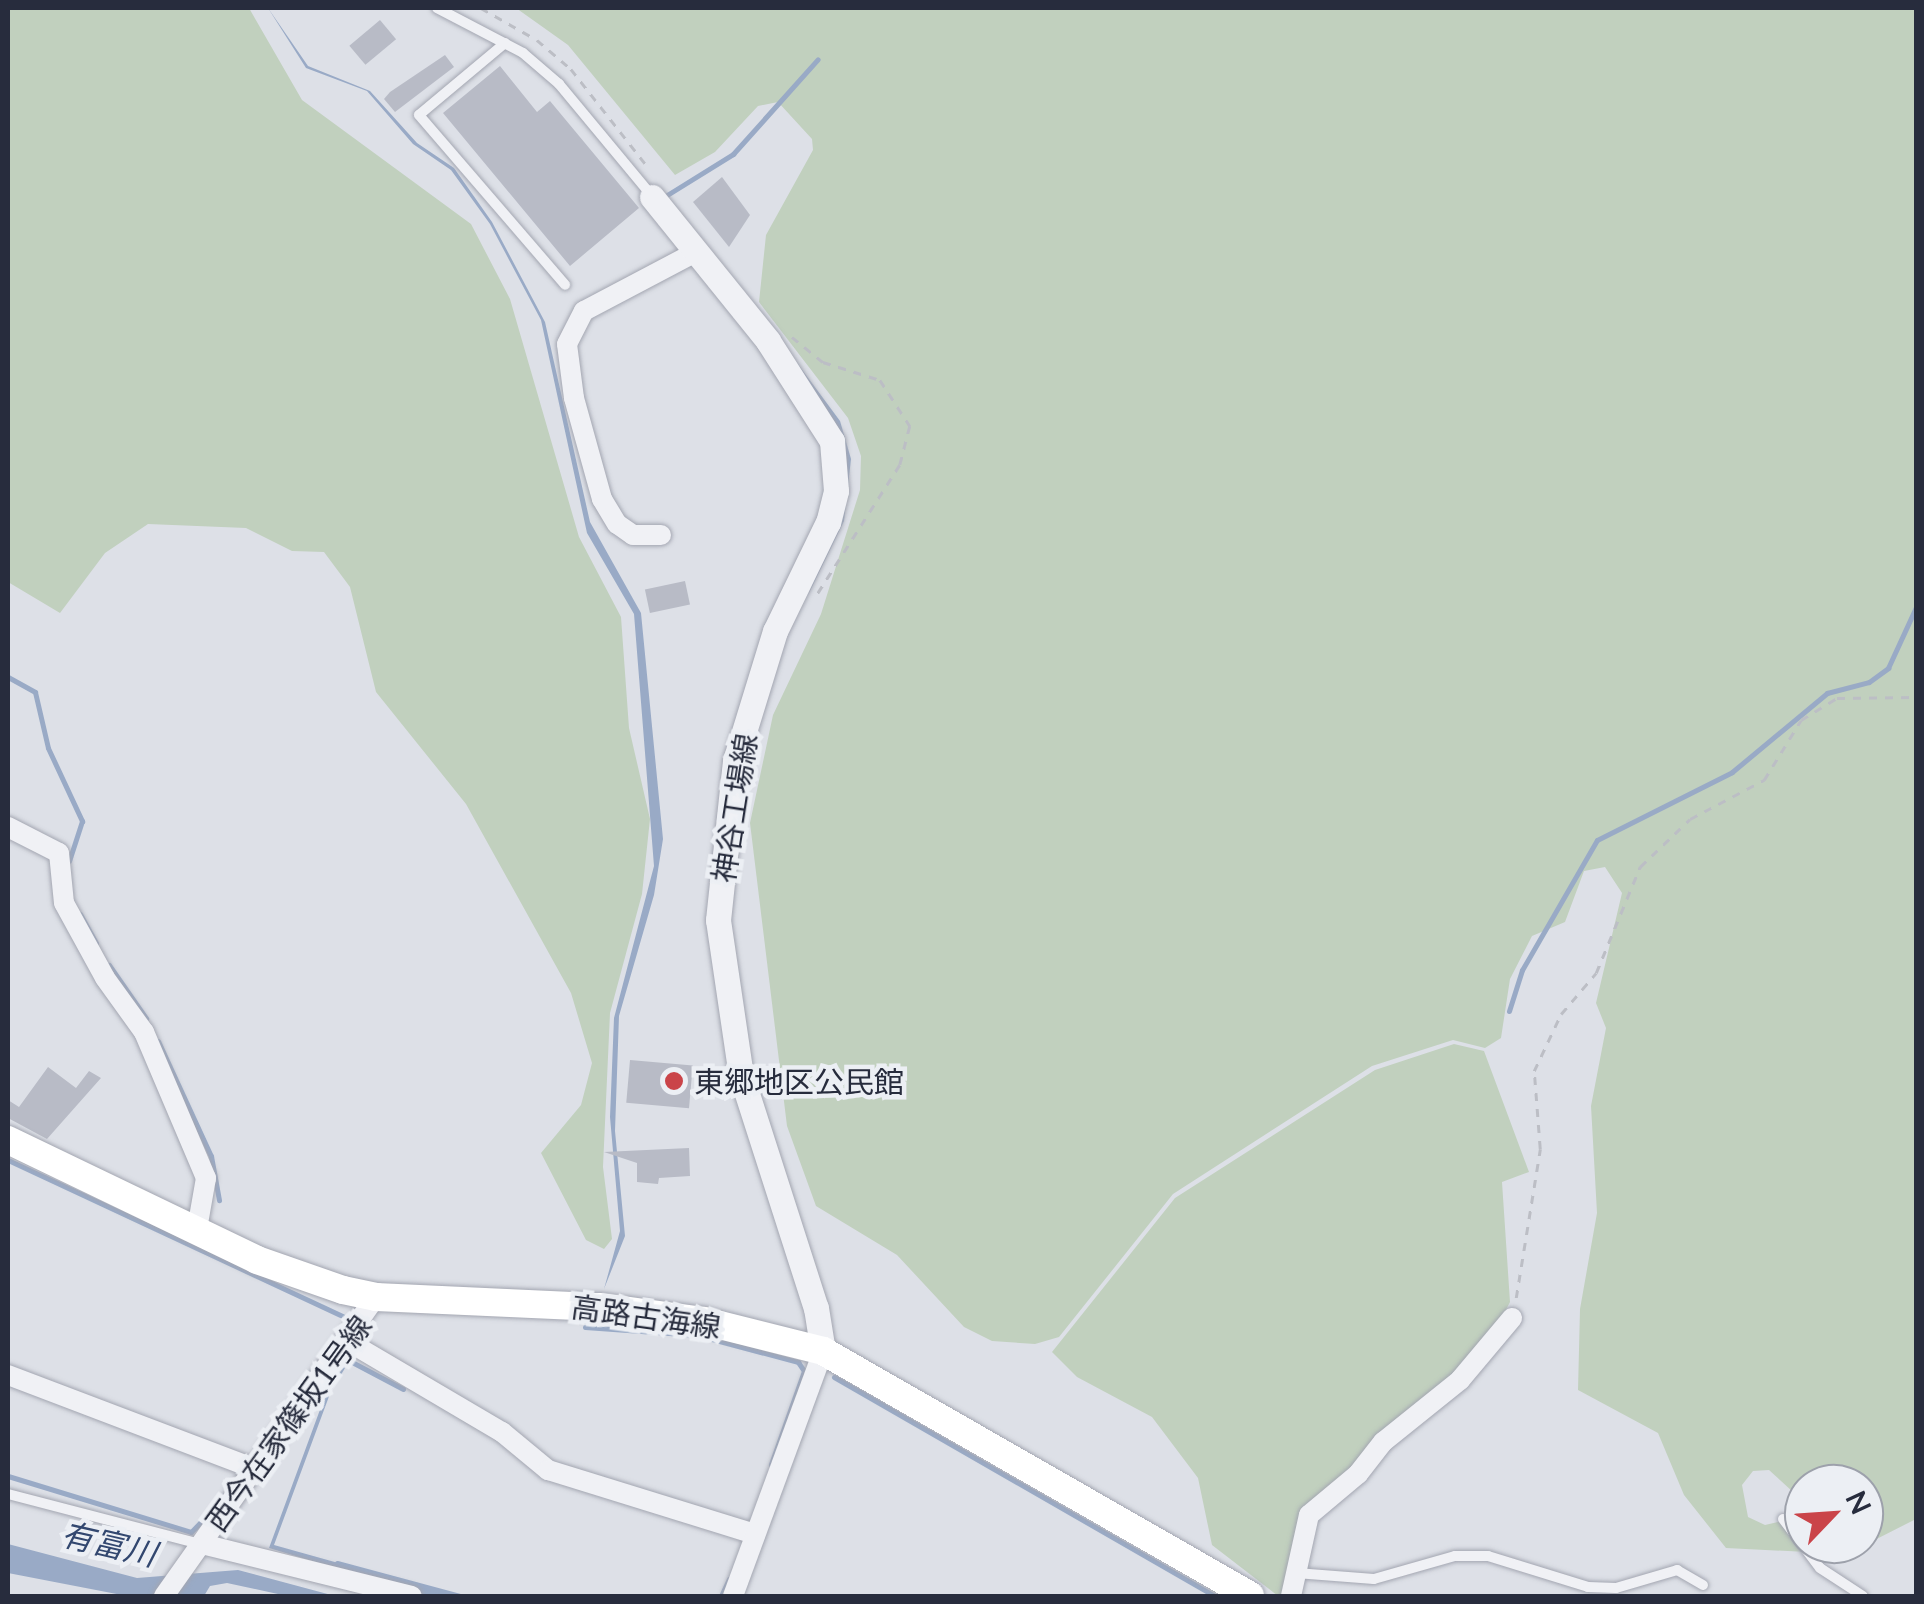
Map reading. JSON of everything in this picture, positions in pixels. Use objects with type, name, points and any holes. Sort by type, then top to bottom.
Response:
[{"type":"main road","name":"高路古海線","points":[[8,1140],[300,1278],[376,1297],[600,1307],[704,1321],[823,1352],[1250,1596]]},
{"type":"street","name":"神谷工場線","points":[[652,197],[768,340],[832,441],[836,464],[828,522],[776,631],[736,762],[718,920],[741,1075],[816,1308],[823,1352]]},
{"type":"street","points":[[660,535],[633,534],[616,524],[602,499],[574,398],[567,344],[584,311],[696,252]]},
{"type":"street","points":[[8,827],[59,853],[64,903],[105,978],[144,1032],[206,1178],[196,1229]]},
{"type":"street","name":"西今在家篠坂1号線","points":[[164,1596],[349,1342],[376,1297]]},
{"type":"street","points":[[1291,1596],[1309,1515],[1358,1474],[1383,1442],[1460,1380],[1512,1318]]},
{"type":"street","points":[[349,1342],[502,1432],[548,1470],[755,1534]]},
{"type":"street","points":[[733,1596],[823,1352]]},
{"type":"street","points":[[8,1375],[256,1469]]},
{"type":"street","points":[[196,1552],[412,1596]]},
{"type":"lane","points":[[437,8],[505,43],[559,84],[652,197]]},
{"type":"lane","points":[[505,43],[419,115],[565,284]]},
{"type":"lane","points":[[8,1494],[196,1552]]},
{"type":"lane","points":[[1783,1519],[1820,1568],[1864,1596]]},
{"type":"lane","points":[[1295,1573],[1374,1579],[1455,1556],[1488,1556],[1588,1587],[1616,1588],[1677,1570],[1703,1585]]},
{"type":"path","points":[[1512,1318],[1540,1149],[1534,1071],[1562,1014],[1596,973],[1640,867],[1690,819],[1764,780],[1801,720],[1825,705],[1837,698],[1916,697]]},
{"type":"green space","points":[[8,8],[249,8],[302,100],[471,224],[510,299],[579,537],[621,617],[629,728],[650,819],[642,894],[610,1013],[603,1167],[612,1239],[604,1249],[586,1240],[541,1153],[581,1105],[592,1063],[571,993],[466,804],[376,692],[350,587],[324,552],[292,551],[246,528],[148,524],[105,553],[60,613],[8,582]]},
{"type":"green space","points":[[516,8],[1916,8],[1916,1519],[1884,1535],[1884,1464],[1784,1464],[1784,1484],[1769,1470],[1753,1471],[1742,1485],[1748,1517],[1765,1525],[1784,1521],[1784,1551],[1726,1548],[1684,1495],[1658,1433],[1578,1390],[1580,1309],[1597,1213],[1591,1106],[1606,1028],[1596,1003],[1622,893],[1605,867],[1584,871],[1565,922],[1532,936],[1510,979],[1501,1038],[1485,1048],[1453,1040],[1372,1066],[1173,1194],[1059,1337],[1035,1344],[992,1341],[964,1327],[897,1255],[816,1206],[787,1126],[750,823],[773,715],[821,614],[860,490],[861,456],[848,418],[759,302],[766,235],[813,150],[812,139],[778,102],[758,106],[715,152],[675,175],[568,45]]},
{"type":"green space","points":[[1454,1044],[1484,1051],[1529,1172],[1502,1182],[1510,1302],[1488,1344],[1354,1471],[1303,1510],[1284,1596],[1278,1596],[1212,1545],[1198,1478],[1152,1417],[1077,1377],[1052,1352],[1175,1198],[1375,1070]]},
{"type":"water","points":[[268,8],[308,66],[370,91],[417,143],[454,168],[492,222],[545,322],[590,522],[641,613],[663,839],[654,895],[619,1016],[615,1131],[625,1236],[604,1289],[620,1231],[610,1117],[614,1018],[654,866],[634,614],[587,533],[541,320],[490,224],[451,170],[413,144],[367,91],[306,68]]},
{"type":"water","points":[[763,317],[840,421],[851,459],[844,521],[808,595],[847,492],[846,457],[835,422]]},
{"type":"water","points":[[353,1355],[331,1391],[274,1545],[456,1596],[429,1596],[269,1548],[328,1388]]},
{"type":"water","points":[[8,1544],[137,1578],[238,1570],[335,1596],[287,1596],[227,1583],[210,1586],[204,1596],[127,1596],[8,1573]]},
{"type":"building","points":[[380,20],[396,39],[365,65],[349,46]]},
{"type":"building","points":[[445,55],[454,67],[395,112],[384,99],[390,92]]},
{"type":"building","points":[[500,66],[537,112],[550,101],[639,208],[570,266],[443,113]]},
{"type":"building","points":[[722,177],[750,215],[729,247],[693,202]]},
{"type":"building","points":[[685,581],[690,604],[650,613],[645,590]]},
{"type":"building","points":[[630,1060],[693,1065],[689,1108],[626,1103]]},
{"type":"building","points":[[48,1067],[76,1088],[89,1071],[101,1078],[47,1139],[8,1118],[8,1100],[19,1107]]},
{"type":"building","points":[[689,1148],[690,1176],[659,1178],[658,1184],[637,1182],[637,1163],[604,1152]]},
{"type":"waterway","points":[[667,195],[733,154],[818,59]]},
{"type":"waterway","points":[[1509,1011],[1522,970],[1597,840],[1732,772],[1827,693],[1869,682],[1888,668],[1916,607]]},
{"type":"waterway","points":[[8,677],[35,692],[48,748],[82,821],[69,861]]},
{"type":"waterway","points":[[80,914],[96,943]]},
{"type":"waterway","points":[[109,965],[146,1018]]},
{"type":"waterway","points":[[158,1041],[211,1156],[219,1200]]},
{"type":"waterway","points":[[8,1160],[349,1319]]},
{"type":"waterway","points":[[585,1327],[697,1335],[798,1362],[804,1371],[771,1464]]},
{"type":"waterway","points":[[350,1361],[403,1389]]},
{"type":"waterway","points":[[834,1377],[1215,1596]]},
{"type":"waterway","name":"有富川","points":[[8,1476],[191,1532],[214,1508]]},
{"type":"waterway","points":[[337,1563],[460,1596]]},
{"type":"waterway","points":[[721,1596],[729,1579]]},
{"type":"place","name":"東郷地区公民館","points":[[674,1081]]}]
